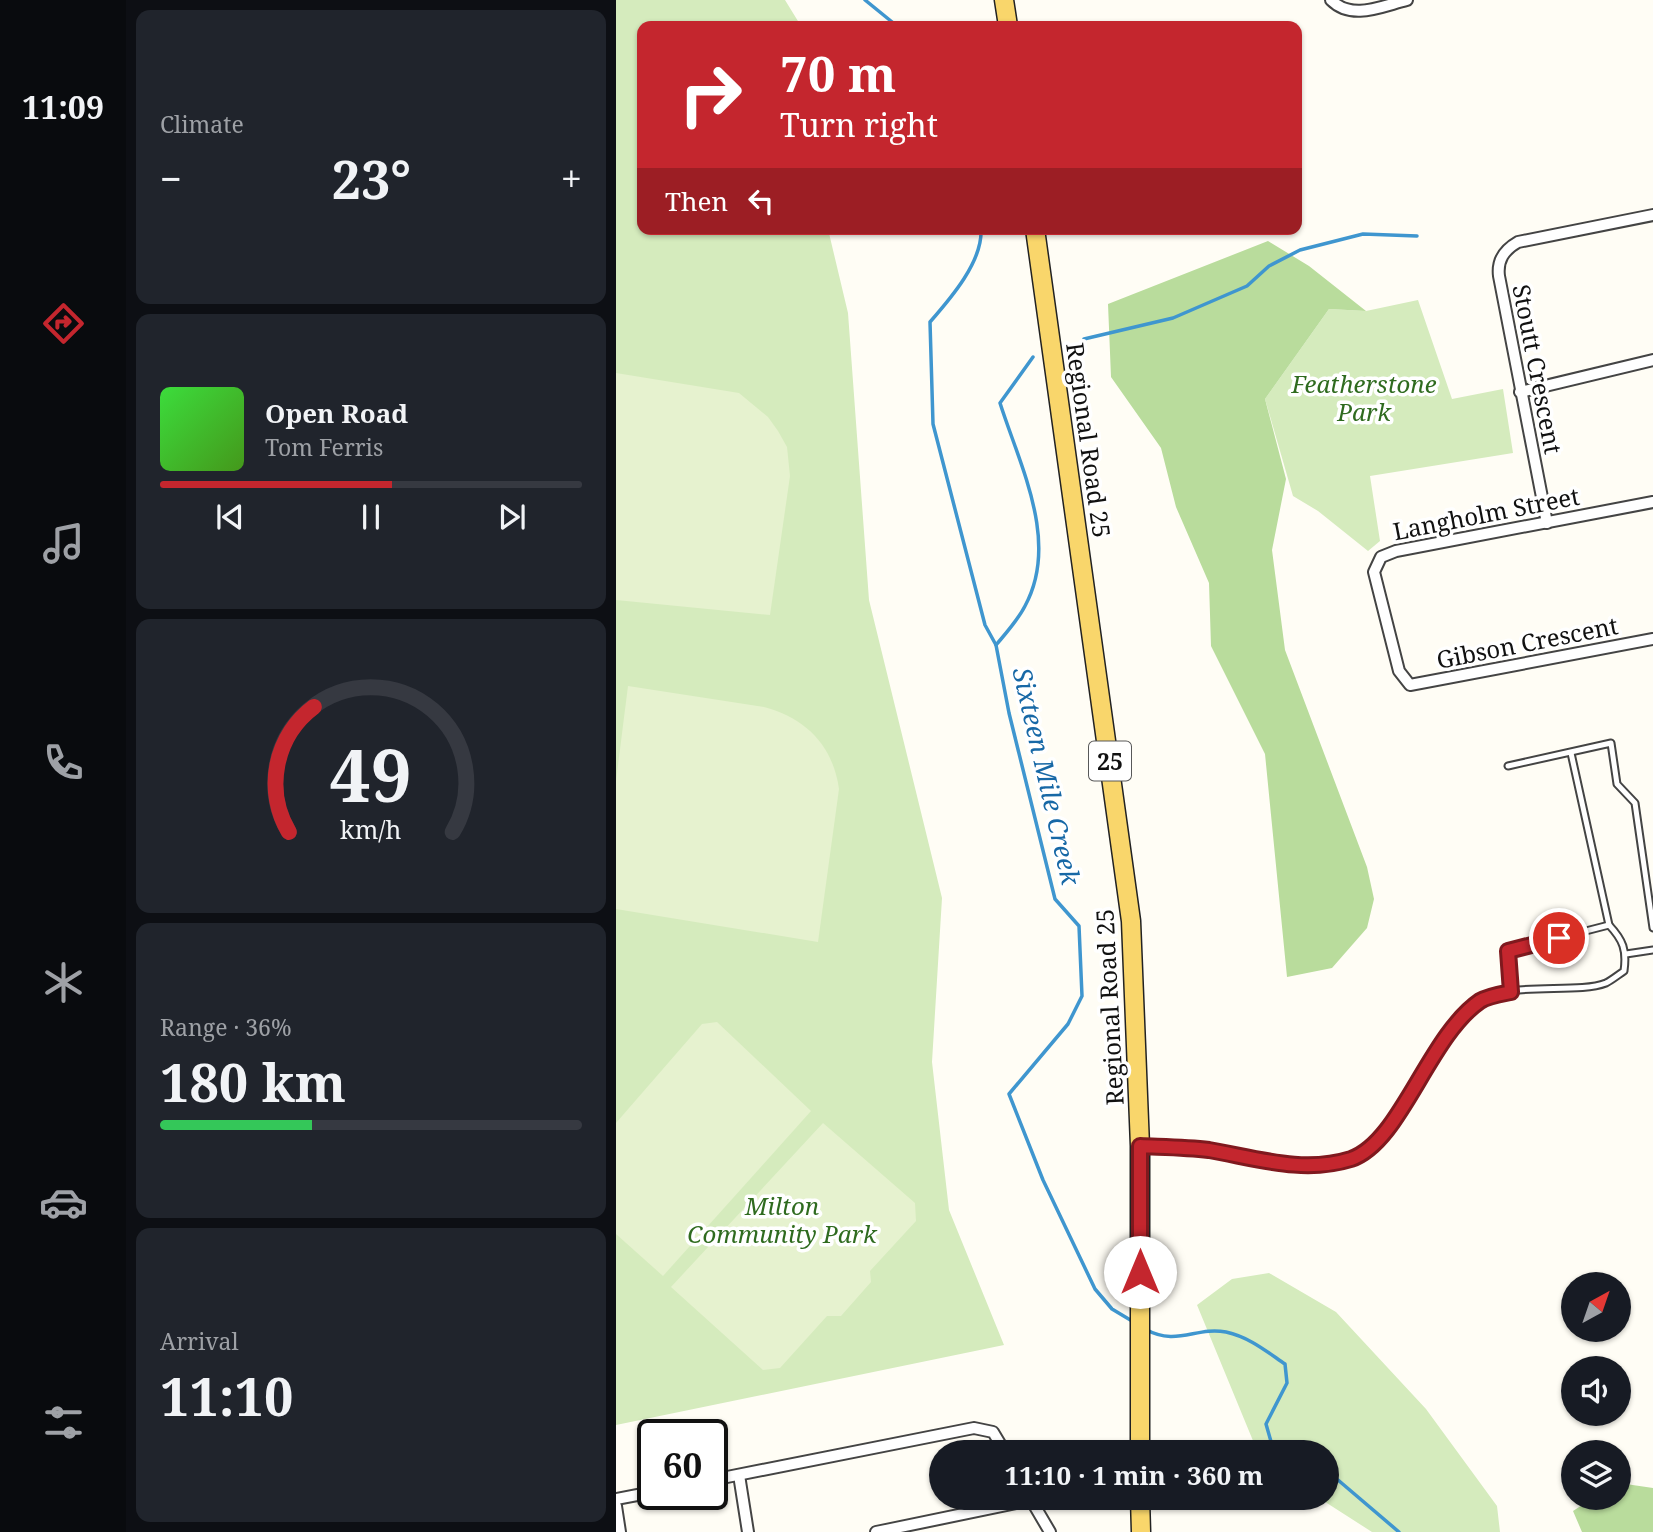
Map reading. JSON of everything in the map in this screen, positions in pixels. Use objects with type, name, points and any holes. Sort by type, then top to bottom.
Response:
[{"type":"main road","points":[[1004,0],[1007,21]]},
{"type":"main road","name":"Regional Road 25","points":[[1036,235],[1131,921],[1140,1146],[1140,1440]]},
{"type":"main road","points":[[1140,1510],[1140,1532]]},
{"type":"street","points":[[1331,0],[1338,7],[1356,12],[1407,0]]},
{"type":"street","name":"Stoutt Crescent","points":[[1547,523],[1498,272],[1504,254],[1518,242],[1653,215]]},
{"type":"street","points":[[1520,392],[1653,360]]},
{"type":"street","name":"Langholm Street","points":[[1409,685],[1399,671],[1375,582],[1374,572],[1381,557],[1396,551],[1653,502]]},
{"type":"street","name":"Gibson Crescent","points":[[1409,685],[1653,639]]},
{"type":"street","points":[[728,1477],[974,1428],[993,1432],[998,1440]]},
{"type":"street","points":[[738,1475],[748,1532]]},
{"type":"street","points":[[616,1499],[637,1495]]},
{"type":"street","points":[[616,1506],[620,1532]]},
{"type":"street","points":[[876,1532],[979,1510]]},
{"type":"street","points":[[1037,1510],[1050,1532]]},
{"type":"lane","points":[[1508,766],[1611,743],[1617,784],[1635,803],[1653,928]]},
{"type":"lane","points":[[1140,1146],[1206,1150],[1305,1166],[1350,1159],[1370,1150],[1389,1131],[1430,1059],[1482,1000],[1511,992],[1605,983],[1624,971],[1626,954],[1621,938],[1609,925],[1571,753]]},
{"type":"lane","points":[[1511,992],[1508,951],[1609,925]]},
{"type":"lane","points":[[1626,954],[1653,950]]},
{"type":"green space","name":"Milton Community Park","points":[[616,0],[785,0],[798,21],[637,21],[637,235],[829,235],[848,313],[869,600],[942,898],[932,1062],[949,1210],[1004,1345],[616,1425]]},
{"type":"green space","points":[[1268,241],[1309,266],[1366,311],[1329,309],[1265,399],[1286,479],[1272,550],[1285,650],[1367,867],[1374,899],[1367,928],[1332,968],[1287,977],[1265,754],[1211,646],[1209,583],[1176,507],[1161,448],[1111,377],[1108,304]]},
{"type":"green space","name":"Featherstone Park","points":[[1418,300],[1452,399],[1503,389],[1513,453],[1370,476],[1380,541],[1368,551],[1318,511],[1293,496],[1265,399],[1329,309],[1366,311]]},
{"type":"green space","points":[[616,373],[739,393],[768,417],[778,431],[787,447],[790,476],[770,615],[616,600]]},
{"type":"green space","points":[[628,686],[764,707],[793,718],[805,726],[824,747],[836,774],[839,789],[818,942],[616,909],[616,781]]},
{"type":"green space","points":[[717,1022],[811,1111],[663,1276],[616,1234],[616,1123],[702,1024]]},
{"type":"green space","points":[[823,1123],[915,1203],[916,1221],[870,1271],[871,1282],[841,1316],[827,1316],[780,1368],[763,1370],[671,1287]]},
{"type":"green space","points":[[1269,1273],[1336,1312],[1426,1409],[1497,1506],[1500,1532],[1372,1532],[1338,1510],[1339,1440],[1253,1440],[1197,1305],[1232,1279]]},
{"type":"green space","points":[[1631,1485],[1653,1488],[1653,1532],[1582,1532],[1573,1511],[1631,1510]]},
{"type":"waterway","name":"Sixteen Mile Creek","points":[[865,0],[891,21]]},
{"type":"waterway","points":[[1084,339],[1173,318],[1247,286],[1269,266],[1300,250],[1363,234],[1417,236]]},
{"type":"waterway","name":"Sixteen Mile Creek","points":[[980,235],[977,254],[971,266],[930,322],[933,424],[985,625],[996,645],[1009,713],[1055,899],[1079,926],[1082,996],[1068,1024],[1009,1094],[1043,1180],[1095,1289],[1112,1309],[1132,1321]]},
{"type":"waterway","points":[[996,645],[1025,606],[1035,581],[1039,556],[1033,504],[1000,403],[1033,357]]},
{"type":"waterway","name":"Sixteen Mile Creek","points":[[1145,1329],[1167,1336],[1226,1332],[1250,1341],[1285,1364],[1287,1383],[1266,1424],[1271,1440]]},
{"type":"waterway","name":"Sixteen Mile Creek","points":[[1339,1481],[1399,1532]]},
{"type":"route","points":[[1140,1272],[1140,1146],[1206,1150],[1305,1166],[1350,1159],[1370,1150],[1389,1131],[1430,1059],[1468,1013],[1482,1000],[1511,992],[1508,951],[1559,938]]}]
